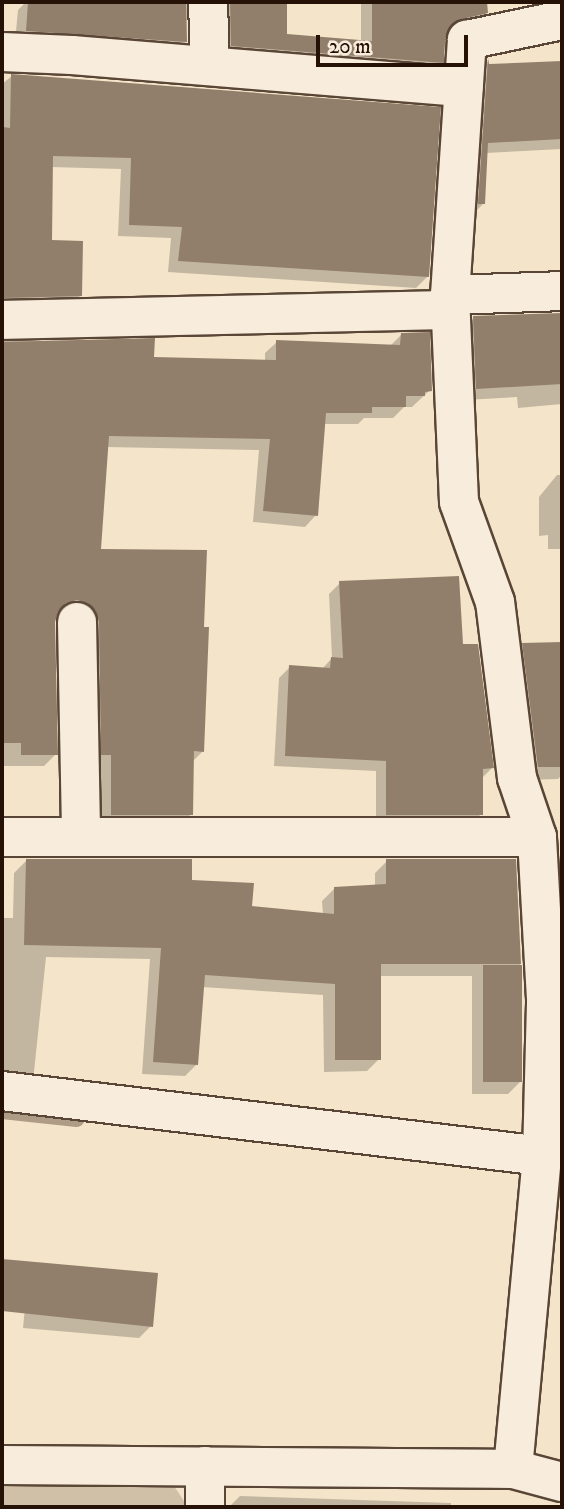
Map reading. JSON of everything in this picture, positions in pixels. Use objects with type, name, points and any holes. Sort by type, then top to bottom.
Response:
[{"type":"street","points":[[208,2],[210,65]]},
{"type":"street","points":[[513,1469],[542,1156],[546,999],[543,824],[517,778],[495,602],[459,502],[450,303],[467,40],[562,20]]},
{"type":"street","points":[[2,52],[210,65],[464,87]]},
{"type":"street","points":[[2,320],[450,303],[562,291]]},
{"type":"street","points":[[77,622],[81,837]]},
{"type":"street","points":[[2,837],[543,824]]},
{"type":"street","points":[[2,1091],[542,1156]]},
{"type":"street","points":[[2,1465],[513,1469],[562,1482]]},
{"type":"street","points":[[205,1466],[205,1507]]},
{"type":"shaded area","points":[[2,1482],[174,1486],[184,1501],[184,1507],[2,1507]]},
{"type":"building","points":[[28,2],[186,2],[187,42],[26,31]]},
{"type":"building","points":[[230,2],[287,2],[287,34],[372,41],[372,2],[487,2],[488,13],[462,19],[451,25],[445,39],[444,63],[231,46]]},
{"type":"building","points":[[488,58],[489,64],[562,61],[562,139],[488,143],[485,204],[478,204]]},
{"type":"building","points":[[11,74],[441,107],[429,277],[178,261],[182,227],[129,225],[131,158],[53,156],[52,240],[83,241],[82,296],[3,298],[3,127],[10,128]]},
{"type":"building","points":[[562,313],[562,384],[476,389],[473,316]]},
{"type":"building","points":[[430,332],[432,391],[425,392],[425,396],[406,396],[406,407],[372,407],[372,413],[326,413],[318,516],[263,511],[270,439],[109,436],[101,549],[207,550],[204,627],[209,627],[204,752],[194,751],[193,815],[111,815],[111,755],[101,755],[99,622],[95,610],[87,603],[77,600],[66,603],[58,611],[55,622],[58,755],[21,755],[21,743],[2,743],[2,342],[155,338],[154,357],[276,360],[276,340],[400,345],[401,333]]},
{"type":"building","points":[[459,576],[463,644],[478,644],[494,768],[483,769],[483,815],[386,815],[386,761],[285,756],[289,665],[330,668],[331,657],[343,658],[339,581]]},
{"type":"building","points":[[562,642],[562,767],[538,767],[522,643]]},
{"type":"building","points":[[26,859],[192,859],[192,880],[254,883],[252,906],[334,914],[334,887],[386,884],[386,859],[516,859],[521,964],[381,964],[381,1060],[335,1060],[335,984],[205,975],[198,1065],[153,1062],[161,948],[24,945]]},
{"type":"building","points":[[483,965],[522,965],[522,1082],[483,1082]]},
{"type":"building","points":[[2,1259],[158,1273],[153,1327],[2,1311]]},
{"type":"waterway","points":[[2,1111],[77,1119]]}]
